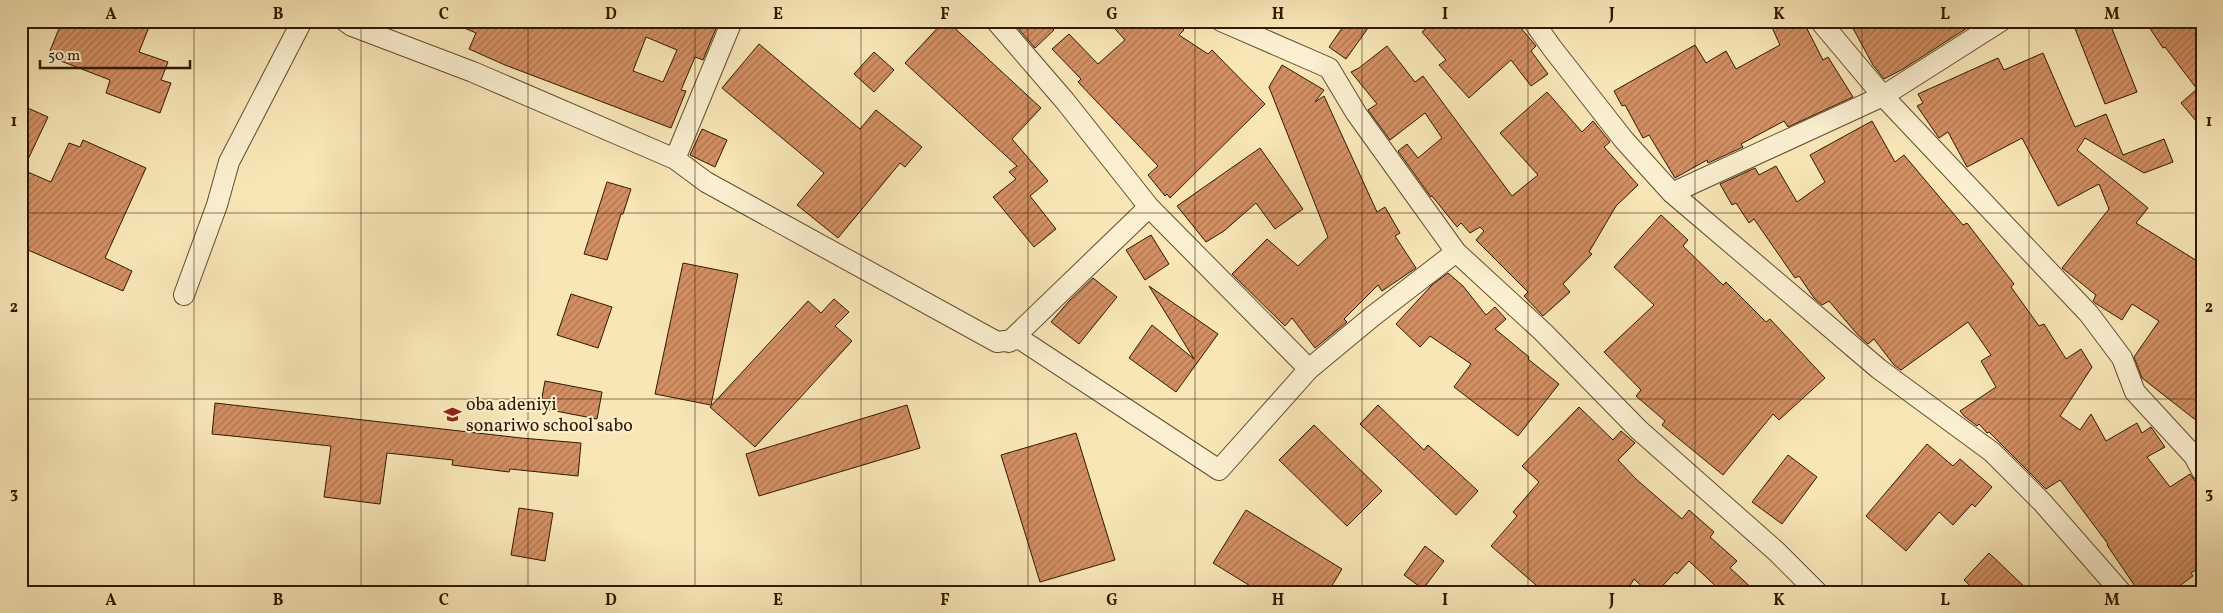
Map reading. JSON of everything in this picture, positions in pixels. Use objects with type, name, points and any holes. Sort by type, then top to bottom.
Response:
[{"type":"street","points":[[184,295],[217,205],[229,162],[302,21]]},
{"type":"street","points":[[345,21],[352,26],[473,72],[675,159],[706,182],[989,338],[997,342],[1009,342],[1020,339],[1219,470],[1309,369],[1373,316],[1456,252]]},
{"type":"street","points":[[675,159],[732,21]]},
{"type":"street","points":[[996,21],[1065,100],[1148,207],[1309,369]]},
{"type":"street","points":[[1222,21],[1329,68],[1356,114],[1456,252],[1543,332],[1639,430],[1777,552],[1817,592]]},
{"type":"street","points":[[1533,21],[1624,140],[1672,193],[1879,369],[1992,452],[2042,502],[2122,592]]},
{"type":"street","points":[[1820,21],[1883,96],[2089,314],[2122,358],[2135,392],[2194,456],[2202,471]]},
{"type":"street","points":[[1672,193],[1883,96],[2000,21]]},
{"type":"street","points":[[1009,342],[1148,207]]},
{"type":"building","points":[[62,21],[133,21],[149,27],[139,52],[168,62],[161,80],[171,83],[160,113],[106,93],[110,80],[48,56]]},
{"type":"building","points":[[448,21],[719,21],[703,60],[695,57],[681,90],[686,91],[671,128],[505,65],[469,49],[476,33]],"holes":[[[646,37],[677,50],[663,82],[633,71]]]},
{"type":"building","points":[[944,21],[947,21],[1041,108],[1012,139],[1048,181],[1030,196],[1056,229],[1034,247],[993,197],[1016,179],[1009,172],[1017,166],[905,63]]},
{"type":"building","points":[[1012,21],[1045,21],[1054,30],[1035,48]]},
{"type":"building","points":[[1108,21],[1174,21],[1184,30],[1179,35],[1208,54],[1212,50],[1265,104],[1170,198],[1167,194],[1165,196],[1148,175],[1158,166],[1078,82],[1081,79],[1052,49],[1069,34],[1098,64],[1125,40]]},
{"type":"building","points":[[1347,21],[1373,21],[1346,59],[1329,47]]},
{"type":"building","points":[[1434,21],[1515,21],[1536,46],[1531,51],[1548,74],[1531,86],[1511,60],[1469,98],[1439,65],[1446,60],[1422,32]]},
{"type":"building","points":[[1769,21],[1803,21],[1823,60],[1828,57],[1853,97],[1788,127],[1784,121],[1741,144],[1743,147],[1708,163],[1707,160],[1675,178],[1649,135],[1643,138],[1625,105],[1622,106],[1614,91],[1695,45],[1706,63],[1726,51],[1736,69],[1780,45]]},
{"type":"building","points":[[1849,21],[1978,21],[1884,79],[1873,65]]},
{"type":"building","points":[[2072,21],[2109,21],[2137,92],[2105,104]]},
{"type":"building","points":[[2145,21],[2202,21],[2202,128],[2181,103],[2197,89],[2165,47],[2163,48]]},
{"type":"building","points":[[759,44],[860,129],[876,110],[922,147],[905,167],[900,163],[838,238],[797,205],[824,173],[722,88]]},
{"type":"building","points":[[1387,46],[1415,82],[1423,76],[1512,196],[1538,175],[1500,133],[1547,92],[1582,132],[1593,121],[1610,142],[1604,147],[1638,185],[1616,206],[1589,252],[1592,254],[1563,284],[1570,292],[1543,316],[1524,296],[1528,292],[1476,240],[1484,231],[1480,227],[1470,233],[1461,223],[1457,227],[1431,197],[1398,151],[1407,144],[1418,158],[1442,138],[1425,113],[1390,140],[1368,110],[1377,104],[1351,72]]},
{"type":"building","points":[[874,52],[894,70],[874,92],[854,74]]},
{"type":"building","points":[[2043,53],[2075,127],[2106,114],[2123,155],[2164,139],[2173,162],[2144,173],[2085,138],[2077,150],[2148,208],[2136,223],[2202,264],[2202,425],[2142,378],[2134,357],[2159,321],[2132,304],[2122,320],[2095,303],[2093,301],[2096,295],[2062,268],[2109,209],[2099,184],[2058,206],[2022,138],[1967,167],[1948,132],[1939,138],[1917,106],[1923,103],[1918,94],[1998,58],[2004,70]]},
{"type":"building","points":[[1282,65],[1324,90],[1315,102],[1324,96],[1377,212],[1385,207],[1400,233],[1395,236],[1416,268],[1382,291],[1378,285],[1344,319],[1347,322],[1315,348],[1292,318],[1285,326],[1232,274],[1267,239],[1298,266],[1328,237],[1269,87]]},
{"type":"building","points":[[21,105],[48,117],[23,170],[51,182],[69,143],[80,147],[83,140],[146,168],[105,258],[132,271],[123,291],[21,247]]},
{"type":"building","points":[[1872,121],[1895,162],[1904,155],[1963,225],[1967,223],[2014,284],[2011,287],[2039,326],[2044,324],[2066,359],[2081,349],[2092,367],[2060,416],[2080,430],[2091,414],[2106,441],[2137,423],[2142,433],[2151,427],[2165,447],[2147,457],[2170,487],[2190,474],[2195,481],[2202,483],[2202,566],[2191,573],[2193,576],[2171,592],[2139,592],[2108,544],[2060,480],[2046,489],[1989,432],[1987,433],[1979,424],[1977,426],[1960,411],[1996,387],[1981,361],[1991,355],[1968,322],[1901,370],[1894,365],[1874,339],[1868,344],[1857,334],[1829,301],[1822,305],[1814,298],[1799,276],[1795,278],[1754,219],[1749,223],[1736,203],[1732,205],[1720,184],[1755,168],[1759,175],[1776,166],[1797,202],[1825,182],[1810,155]]},
{"type":"building","points":[[702,129],[727,140],[715,167],[690,155]]},
{"type":"building","points":[[1260,148],[1303,209],[1275,229],[1256,203],[1224,231],[1206,242],[1177,206]]},
{"type":"building","points":[[607,182],[631,189],[607,260],[584,254]]},
{"type":"building","points":[[1661,215],[1688,240],[1683,246],[1723,285],[1726,282],[1766,322],[1770,319],[1825,378],[1779,420],[1773,414],[1723,475],[1662,425],[1665,421],[1636,396],[1641,390],[1604,352],[1654,305],[1614,267]]},
{"type":"building","points":[[1151,235],[1169,264],[1145,280],[1126,250]]},
{"type":"building","points":[[683,263],[738,274],[711,405],[655,394]]},
{"type":"building","points":[[1448,273],[1463,286],[1486,315],[1495,307],[1506,319],[1495,329],[1559,384],[1518,436],[1454,387],[1471,364],[1430,336],[1420,347],[1396,324],[1432,285]]},
{"type":"building","points":[[1093,278],[1117,297],[1079,344],[1051,322]]},
{"type":"building","points":[[1149,286],[1218,334],[1176,392],[1129,358],[1152,325],[1194,359]]},
{"type":"building","points":[[571,294],[612,307],[598,348],[557,335]]},
{"type":"building","points":[[834,299],[849,312],[835,326],[852,341],[755,447],[710,407],[808,301],[821,313]]},
{"type":"building","points":[[545,381],[602,392],[597,419],[540,408]]},
{"type":"building","points":[[215,403],[521,438],[581,443],[578,476],[510,469],[509,472],[452,465],[453,460],[387,453],[380,504],[324,497],[331,446],[212,434]]},
{"type":"building","points":[[907,405],[920,448],[759,496],[746,454]]},
{"type":"building","points":[[1378,405],[1424,450],[1428,445],[1478,491],[1456,515],[1360,424]]},
{"type":"building","points":[[1579,407],[1613,440],[1621,431],[1635,443],[1618,460],[1636,479],[1682,519],[1689,510],[1714,532],[1710,537],[1737,561],[1730,568],[1756,592],[1722,592],[1689,561],[1677,574],[1675,572],[1657,592],[1648,592],[1634,579],[1626,592],[1544,592],[1491,546],[1517,516],[1513,512],[1539,482],[1522,466]]},
{"type":"building","points":[[1314,425],[1382,491],[1347,526],[1279,460]]},
{"type":"building","points":[[1076,433],[1115,560],[1040,582],[1001,455]]},
{"type":"building","points":[[1927,444],[1953,466],[1960,459],[1992,487],[1975,507],[1972,504],[1953,525],[1939,512],[1906,551],[1866,516]]},
{"type":"building","points":[[1788,455],[1817,477],[1782,524],[1752,502]]},
{"type":"building","points":[[519,508],[553,513],[545,561],[511,555]]},
{"type":"building","points":[[1246,510],[1342,569],[1328,592],[1260,592],[1213,563]]},
{"type":"building","points":[[1425,546],[1444,561],[1423,589],[1404,575]]},
{"type":"building","points":[[1989,553],[2030,592],[1977,592],[1964,580]]},
{"type":"place","name":"oba adeniyi sonariwo school sabo","points":[[452,414]]}]
